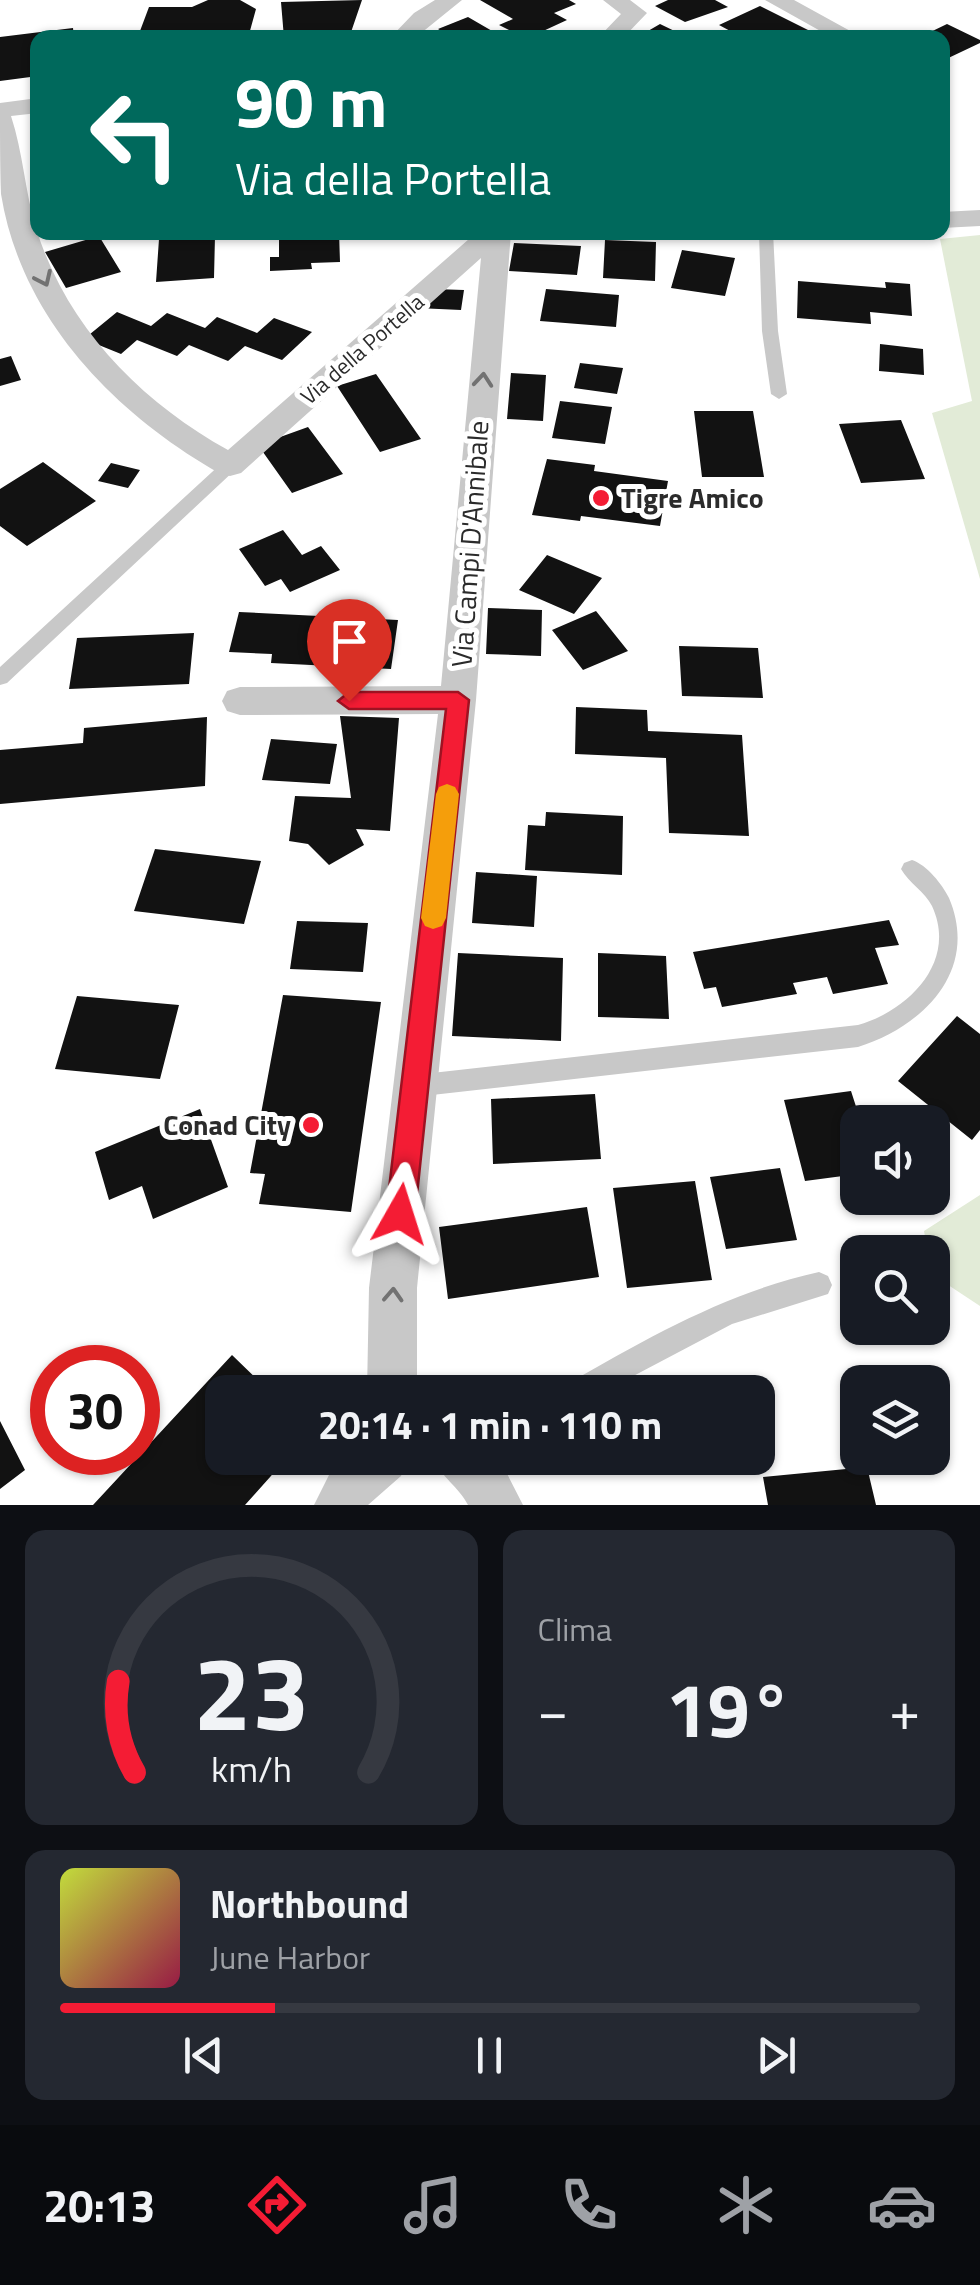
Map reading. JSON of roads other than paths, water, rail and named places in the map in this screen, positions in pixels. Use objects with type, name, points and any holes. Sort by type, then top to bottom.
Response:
[{"type":"street","points":[[410,30],[451,0]]},
{"type":"street","points":[[614,0],[635,13],[617,30]]},
{"type":"street","points":[[776,0],[836,30]]},
{"type":"street","points":[[0,110],[30,106]]},
{"type":"street","points":[[0,118],[28,246],[61,317],[80,343],[158,421],[230,465]]},
{"type":"street","points":[[950,220],[980,218]]},
{"type":"street","name":"Via della Portella","points":[[230,465],[487,240]]},
{"type":"street","name":"Via Campi D'Annibale","points":[[392,1375],[393,1288],[458,700],[495,240]]},
{"type":"street","points":[[240,701],[458,700]]},
{"type":"street","points":[[340,1505],[352,1482],[361,1475]]},
{"type":"lane","points":[[766,240],[770,331],[779,394]]},
{"type":"lane","name":"Via della Portella","points":[[0,678],[24,660],[230,465]]},
{"type":"lane","points":[[414,1086],[858,1036],[893,1026],[924,1001],[947,958],[944,908],[912,869]]},
{"type":"lane","points":[[608,1375],[652,1350],[767,1297],[819,1284]]},
{"type":"place","name":"Tigre Amico","points":[[601,498]]},
{"type":"place","name":"Conad City","points":[[311,1125]]}]
